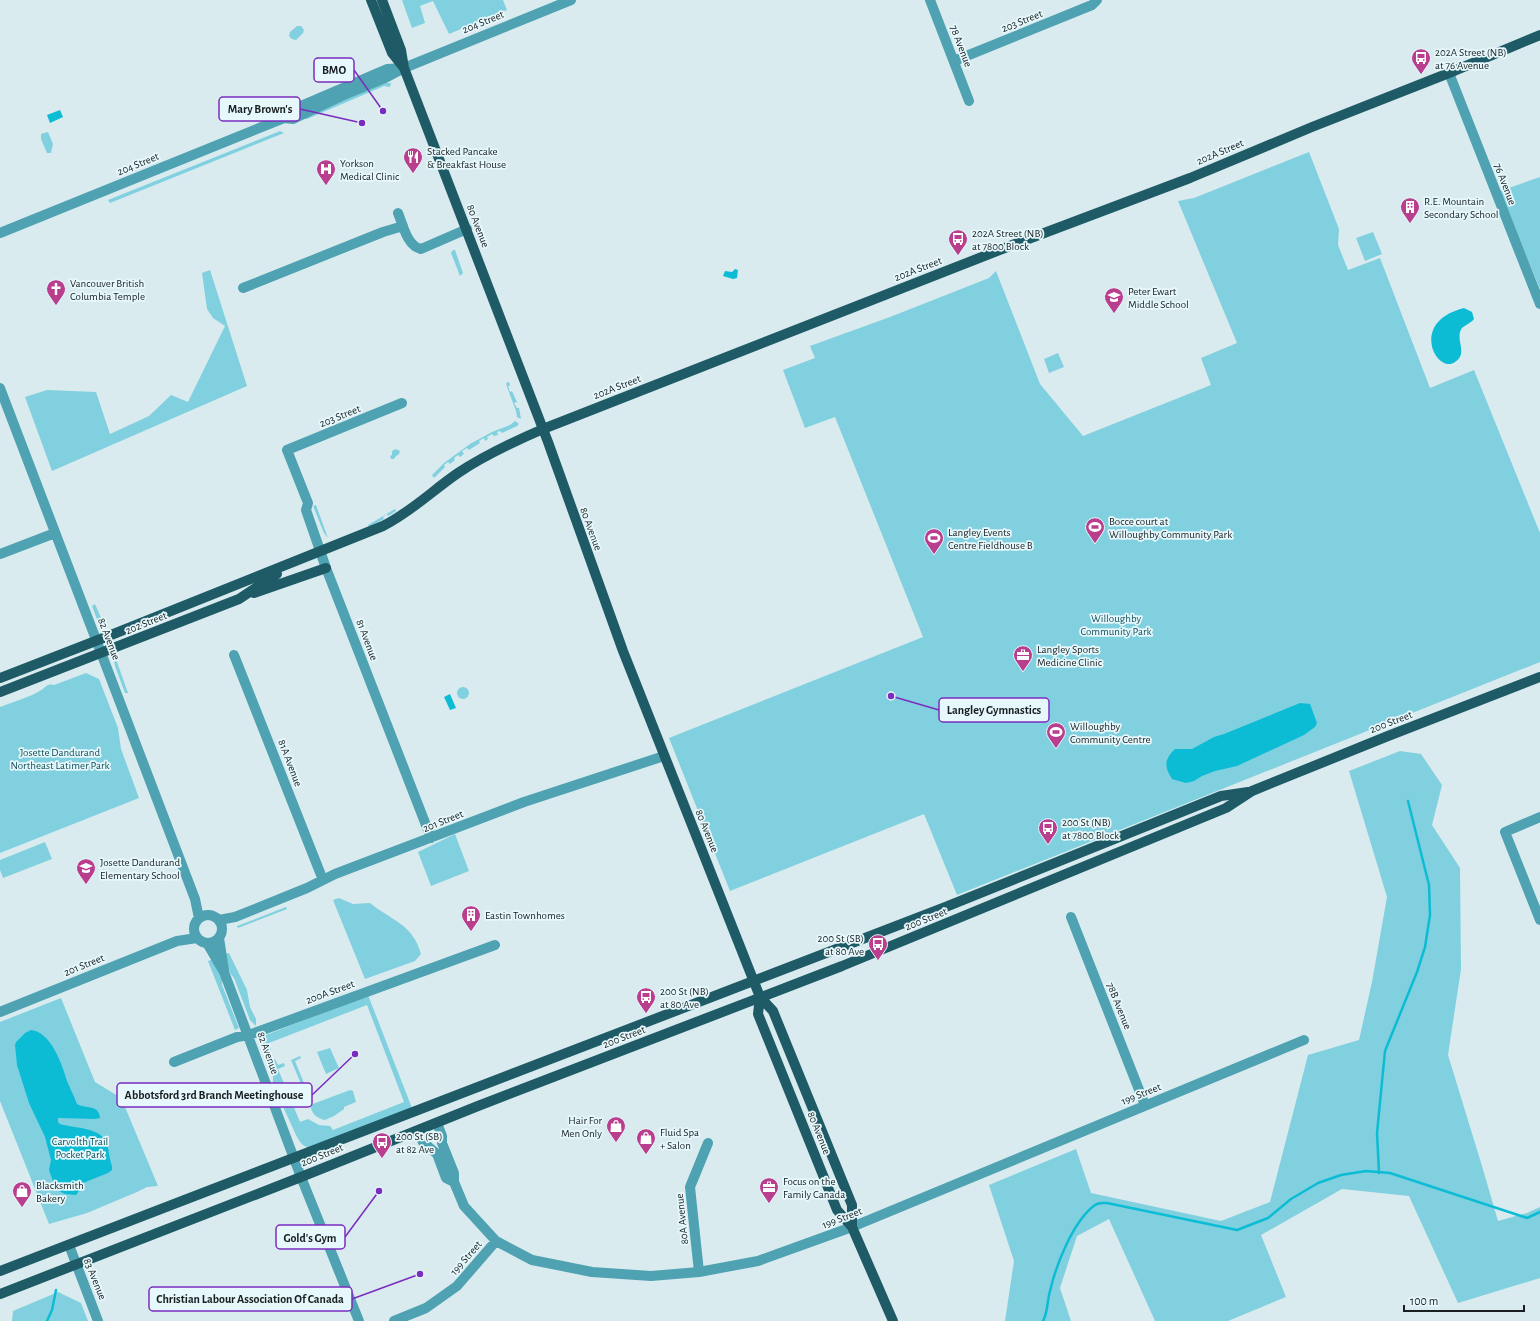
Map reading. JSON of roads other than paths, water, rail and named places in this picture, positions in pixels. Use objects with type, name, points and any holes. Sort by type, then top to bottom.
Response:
[{"type":"main road","name":"80 Avenue","points":[[371,0],[392,53],[404,68]]},
{"type":"main road","name":"80 Avenue","points":[[382,0],[401,50],[404,68],[543,429],[607,608],[664,756],[760,997],[773,1011],[852,1205],[852,1227]]},
{"type":"main road","name":"202A Street","points":[[320,552],[396,519],[412,509],[442,484],[475,463],[509,444],[543,429],[1008,247],[1168,187],[1540,35]]},
{"type":"main road","name":"202 Street","points":[[0,678],[320,552]]},
{"type":"main road","name":"202 Street","points":[[0,692],[101,654],[239,599],[294,563]]},
{"type":"main road","points":[[239,599],[326,568]]},
{"type":"main road","name":"200 Street","points":[[0,1294],[301,1177],[437,1122],[842,966],[1226,808],[1252,792],[1388,736],[1540,677]]},
{"type":"main road","name":"200 Street","points":[[0,1271],[976,895],[1221,796],[1252,792]]},
{"type":"main road","name":"80 Avenue","points":[[760,997],[758,1014],[837,1210],[852,1227],[893,1321]]},
{"type":"street","name":"204 Street","points":[[0,233],[284,118],[289,111],[387,69],[404,68],[571,0]]},
{"type":"street","name":"78 Avenue","points":[[930,0],[969,101]]},
{"type":"street","name":"203 Street","points":[[954,61],[1092,5],[1097,0]]},
{"type":"street","name":"76 Avenue","points":[[1450,73],[1540,304]]},
{"type":"street","points":[[398,213],[408,239],[415,248],[421,249],[467,229]]},
{"type":"street","points":[[243,288],[383,232],[403,226]]},
{"type":"street","name":"82 Avenue","points":[[0,388],[195,899],[203,916]]},
{"type":"street","name":"203 Street","points":[[287,450],[402,403]]},
{"type":"street","name":"81 Avenue","points":[[287,450],[308,503],[306,510],[318,542],[320,552],[431,838]]},
{"type":"street","points":[[0,554],[55,533]]},
{"type":"street","name":"81A Avenue","points":[[234,655],[323,880]]},
{"type":"street","name":"201 Street","points":[[220,928],[235,917],[335,874],[524,802],[664,756]]},
{"type":"street","points":[[1540,817],[1505,832],[1540,920]]},
{"type":"street","points":[[203,916],[216,917],[220,928],[213,942],[207,943],[201,940],[196,934],[195,925],[203,916]]},
{"type":"street","name":"78B Avenue","points":[[1071,917],[1146,1105]]},
{"type":"street","name":"82 Avenue","points":[[220,928],[224,972]]},
{"type":"street","name":"201 Street","points":[[0,1012],[196,934]]},
{"type":"street","name":"82 Avenue","points":[[207,943],[224,972],[249,1035],[301,1177],[359,1321]]},
{"type":"street","name":"200A Street","points":[[174,1062],[495,945]]},
{"type":"street","name":"199 Street","points":[[394,1321],[426,1308],[457,1286],[496,1241],[532,1260],[592,1272],[651,1276],[699,1272],[758,1261],[852,1227],[1304,1040]]},
{"type":"street","points":[[437,1122],[442,1136],[442,1142],[454,1173],[454,1182],[464,1206],[496,1241]]},
{"type":"street","points":[[417,1131],[423,1142],[437,1154],[446,1178],[454,1182]]},
{"type":"street","name":"80A Avenue","points":[[699,1272],[690,1187],[708,1142]]},
{"type":"street","name":"83 Avenue","points":[[69,1245],[98,1321]]},
{"type":"waterway","points":[[1379,1173],[1377,1133],[1385,1051],[1417,972],[1425,947],[1430,915],[1429,885],[1408,801]]},
{"type":"waterway","points":[[1043,1321],[1046,1314],[1056,1269],[1066,1244],[1087,1212],[1095,1205],[1100,1203],[1107,1203],[1237,1230],[1268,1218],[1291,1199],[1318,1183],[1341,1175],[1366,1171],[1390,1173],[1527,1218],[1540,1212]]},
{"type":"waterway","points":[[47,1321],[52,1310],[56,1290]]},
{"type":"place","name":"202A Street (NB) at 76 Avenue","points":[[1421,75]]},
{"type":"place","name":"BMO","points":[[383,111]]},
{"type":"place","name":"Mary Brown's","points":[[362,123]]},
{"type":"place","name":"Stacked Pancake & Breakfast House","points":[[413,174]]},
{"type":"place","name":"Yorkson Medical Clinic","points":[[326,186]]},
{"type":"place","name":"R.E. Mountain Secondary School","points":[[1410,224]]},
{"type":"place","name":"202A Street (NB) at 7800 Block","points":[[958,256]]},
{"type":"place","name":"Vancouver British Columbia Temple","points":[[56,306]]},
{"type":"place","name":"Peter Ewart Middle School","points":[[1114,314]]},
{"type":"place","name":"Bocce court at Willoughby Community Park","points":[[1095,544]]},
{"type":"place","name":"Langley Events Centre Fieldhouse B","points":[[934,555]]},
{"type":"place","name":"Langley Sports Medicine Clinic","points":[[1023,672]]},
{"type":"place","name":"Langley Gymnastics","points":[[891,696]]},
{"type":"place","name":"Willoughby Community Centre","points":[[1056,749]]},
{"type":"place","name":"200 St (NB) at 7800 Block","points":[[1048,845]]},
{"type":"place","name":"Josette Dandurand Elementary School","points":[[86,885]]},
{"type":"place","name":"Eastin Townhomes","points":[[471,932]]},
{"type":"place","name":"200 St (SB) at 80 Ave","points":[[878,961]]},
{"type":"place","name":"200 St (NB) at 80 Ave","points":[[646,1014]]},
{"type":"place","name":"Abbotsford 3rd Branch Meetinghouse","points":[[355,1054]]},
{"type":"place","name":"Hair For Men Only","points":[[616,1143]]},
{"type":"place","name":"Fluid Spa + Salon","points":[[646,1155]]},
{"type":"place","name":"200 St (SB) at 82 Ave","points":[[382,1159]]},
{"type":"place","name":"Gold's Gym","points":[[379,1191]]},
{"type":"place","name":"Focus on the Family Canada","points":[[769,1204]]},
{"type":"place","name":"Blacksmith Bakery","points":[[22,1208]]},
{"type":"place","name":"Christian Labour Association Of Canada","points":[[420,1274]]},
{"type":"park label","name":"Willoughby Community Park","points":[[1116,624]]},
{"type":"park label","name":"Josette Dandurand Northeast Latimer Park","points":[[60,758]]},
{"type":"park label","name":"Carvolth Trail Pocket Park","points":[[80,1147]]}]
